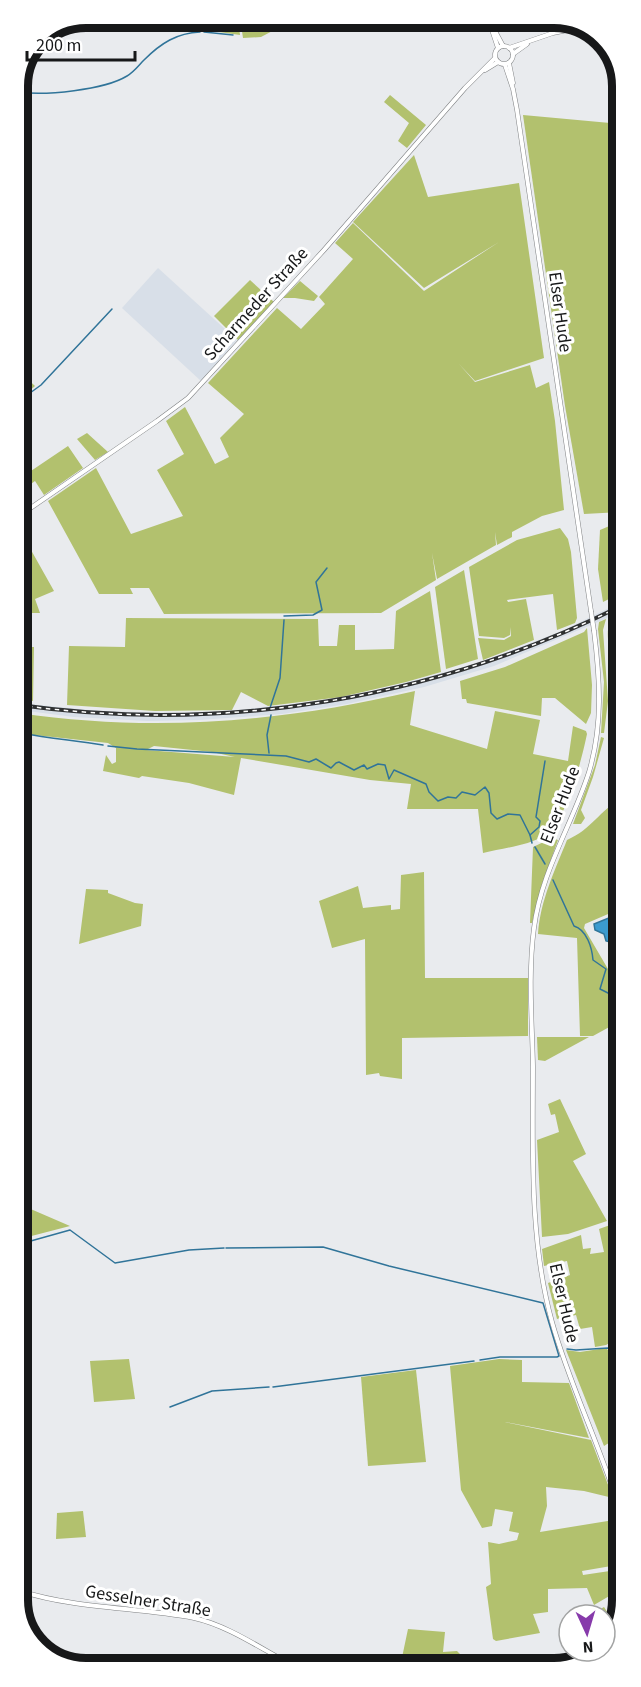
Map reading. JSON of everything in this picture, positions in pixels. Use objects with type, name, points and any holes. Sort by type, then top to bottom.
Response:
[{"type":"street","points":[[493,29],[501,47],[496,60],[507,64],[513,54],[530,42]]},
{"type":"street","points":[[501,47],[509,48],[568,30]]},
{"type":"street","points":[[509,48],[513,54]]},
{"type":"street","name":"Scharmeder Straße","points":[[29,509],[157,422],[188,398],[324,250],[430,127],[479,74],[496,60]]},
{"type":"street","name":"Elser Hude","points":[[507,64],[513,90],[594,631],[600,700],[594,752],[544,885],[534,928],[531,973],[537,1242],[543,1282],[561,1351],[612,1487]]},
{"type":"street","name":"Gesselner Straße","points":[[28,1593],[63,1601],[194,1618],[229,1631],[279,1658]]},
{"type":"shaded area","points":[[158,268],[237,340],[201,381],[122,308]]},
{"type":"shaded area","points":[[612,606],[612,616],[494,666],[424,687],[347,704],[282,714],[199,720],[147,721],[74,717],[29,711],[29,704],[99,711],[220,712],[322,701],[367,693],[472,665],[564,630]]},
{"type":"green space","points":[[239,28],[240,35],[205,30]]},
{"type":"green space","points":[[242,28],[277,28],[261,37],[243,38]]},
{"type":"green space","points":[[390,95],[426,125],[407,148],[398,141],[409,123],[384,102]]},
{"type":"green space","points":[[523,115],[612,123],[612,512],[584,514],[565,406]]},
{"type":"green space","points":[[414,155],[428,197],[519,183],[544,358],[475,381],[459,364],[475,382],[530,365],[536,388],[549,382],[564,510],[542,516],[512,532],[512,537],[497,545],[495,532],[496,545],[437,579],[432,553],[436,580],[381,613],[164,614],[149,588],[130,588],[133,594],[99,594],[48,501],[96,468],[131,534],[183,516],[157,470],[184,454],[166,421],[185,407],[215,464],[229,457],[220,438],[244,414],[208,383],[277,308],[301,329],[325,304],[319,297],[353,259],[335,243],[353,223],[424,291],[499,242],[424,288],[353,222]]},
{"type":"green space","points":[[250,280],[274,302],[238,340],[214,316]]},
{"type":"green space","points":[[300,281],[318,296],[314,301],[283,298]]},
{"type":"green space","points":[[29,380],[35,386],[29,391]]},
{"type":"green space","points":[[87,433],[108,452],[95,460],[77,439]]},
{"type":"green space","points":[[68,446],[83,468],[44,495],[35,481],[29,486],[29,472]]},
{"type":"green space","points":[[612,525],[612,598],[603,602],[598,569],[600,530]]},
{"type":"green space","points":[[560,528],[568,539],[571,552],[577,618],[575,623],[557,630],[553,594],[507,600],[508,602],[526,599],[534,640],[483,660],[478,638],[504,640],[511,636],[510,627],[510,635],[504,638],[479,636],[469,567],[517,540]]},
{"type":"green space","points":[[31,550],[54,591],[35,599],[40,613],[29,613],[29,551]]},
{"type":"green space","points":[[464,570],[478,659],[446,669],[435,587]]},
{"type":"green space","points":[[430,591],[441,672],[341,697],[268,706],[241,692],[232,710],[155,711],[67,705],[69,646],[125,647],[126,618],[318,619],[319,646],[337,646],[339,625],[355,625],[355,650],[394,649],[396,611]]},
{"type":"green space","points":[[606,619],[603,630],[608,701],[604,733],[601,733],[604,682],[598,629],[599,622]]},
{"type":"green space","points":[[612,623],[612,637],[608,639],[608,630]]},
{"type":"green space","points":[[587,628],[592,685],[591,713],[586,724],[555,698],[542,698],[541,716],[467,703],[466,699],[462,699],[460,681],[505,667],[584,632]]},
{"type":"green space","points":[[612,642],[612,688],[609,647]]},
{"type":"green space","points":[[29,647],[34,647],[33,701],[29,700]]},
{"type":"green space","points":[[415,691],[410,725],[487,749],[495,711],[540,720],[533,754],[568,761],[573,726],[586,731],[587,734],[566,804],[553,828],[538,839],[483,853],[478,809],[407,809],[411,784],[370,780],[241,758],[234,795],[189,783],[142,776],[139,778],[103,771],[106,755],[112,764],[116,762],[116,748],[108,743],[29,734],[29,714],[69,719],[169,723],[267,717]],"holes":[[[154,746],[212,752],[235,757],[146,750]]]},
{"type":"green space","points":[[601,737],[604,738],[581,810],[585,818],[581,824],[573,824],[595,765]]},
{"type":"green space","points":[[612,804],[612,912],[585,924],[584,928],[612,976],[612,1026],[593,1036],[580,1036],[577,938],[538,934],[539,922],[549,886],[567,840],[583,831]]},
{"type":"green space","points":[[552,838],[558,840],[542,884],[532,923],[530,923],[533,847]]},
{"type":"green space","points":[[424,872],[425,978],[528,978],[528,1036],[402,1038],[402,1079],[380,1076],[379,1073],[366,1075],[365,939],[332,948],[319,901],[358,886],[363,908],[391,905],[391,910],[400,909],[401,875]]},
{"type":"green space","points":[[86,889],[108,890],[108,893],[143,904],[141,926],[79,944]]},
{"type":"green space","points":[[537,1037],[589,1037],[545,1061],[538,1060]]},
{"type":"green space","points":[[560,1099],[586,1154],[573,1161],[607,1221],[568,1234],[542,1237],[537,1140],[559,1132],[555,1114],[551,1115],[548,1104]]},
{"type":"green space","points":[[28,1208],[70,1226],[28,1237]]},
{"type":"green space","points":[[612,1224],[612,1341],[595,1347],[592,1327],[580,1329],[576,1315],[557,1319],[548,1283],[570,1275],[567,1261],[544,1266],[542,1249],[581,1235],[583,1249],[591,1248],[590,1254],[604,1252],[599,1229]]},
{"type":"green space","points":[[606,1348],[612,1355],[612,1441],[604,1446],[566,1350],[580,1352]]},
{"type":"green space","points":[[129,1359],[135,1399],[94,1402],[90,1361]]},
{"type":"green space","points":[[499,1359],[522,1360],[522,1382],[569,1383],[589,1438],[500,1421],[591,1440],[612,1498],[584,1491],[546,1487],[547,1506],[540,1532],[612,1520],[612,1566],[582,1571],[583,1575],[612,1571],[612,1594],[593,1603],[587,1588],[548,1589],[548,1612],[533,1614],[540,1633],[496,1641],[493,1639],[486,1587],[491,1584],[488,1542],[499,1544],[517,1540],[519,1533],[509,1531],[513,1512],[495,1509],[492,1526],[482,1528],[461,1490],[450,1366]]},
{"type":"green space","points":[[416,1370],[426,1462],[368,1466],[361,1377]]},
{"type":"green space","points":[[83,1511],[86,1537],[56,1539],[57,1513]]},
{"type":"green space","points":[[408,1629],[445,1632],[443,1652],[457,1651],[463,1657],[463,1658],[402,1658]]},
{"type":"water","points":[[612,917],[612,942],[606,941],[604,934],[595,930],[594,924]]},
{"type":"waterway","points":[[29,93],[74,91],[117,81],[130,74],[163,44],[184,34],[200,32]]},
{"type":"waterway","points":[[204,32],[233,35]]},
{"type":"waterway","points":[[29,394],[41,385],[112,309]]},
{"type":"waterway","points":[[284,616],[313,615],[322,610],[316,582],[327,568]]},
{"type":"waterway","points":[[270,708],[280,678],[284,620]]},
{"type":"waterway","points":[[269,753],[267,735],[271,715]]},
{"type":"waterway","points":[[29,734],[103,745]]},
{"type":"waterway","points":[[108,746],[286,756],[309,762],[316,759],[331,768],[339,762],[354,770],[364,765],[367,769],[378,764],[385,765],[389,779],[394,770],[426,784],[429,792],[438,801],[448,797],[456,798],[462,792],[475,795],[485,787],[489,793],[491,813],[497,819],[508,814],[520,815],[530,835]]},
{"type":"waterway","points":[[532,843],[530,835],[539,827],[540,821],[536,817],[545,761]]},
{"type":"waterway","points":[[535,847],[545,864]]},
{"type":"waterway","points":[[553,880],[574,926],[579,928],[588,940],[593,960],[606,969],[600,989],[612,995]]},
{"type":"waterway","points":[[28,1242],[70,1230],[115,1263],[189,1250],[224,1248]]},
{"type":"waterway","points":[[226,1248],[323,1247],[389,1266],[543,1303],[559,1356],[500,1357],[480,1360]]},
{"type":"waterway","points":[[567,1349],[608,1348],[612,1352]]},
{"type":"waterway","points":[[273,1387],[474,1361]]},
{"type":"waterway","points":[[170,1407],[212,1391],[269,1387]]},
{"type":"railway","points":[[29,706],[97,713],[174,715],[251,711],[328,701],[403,686],[477,665],[550,638],[612,610]]}]
